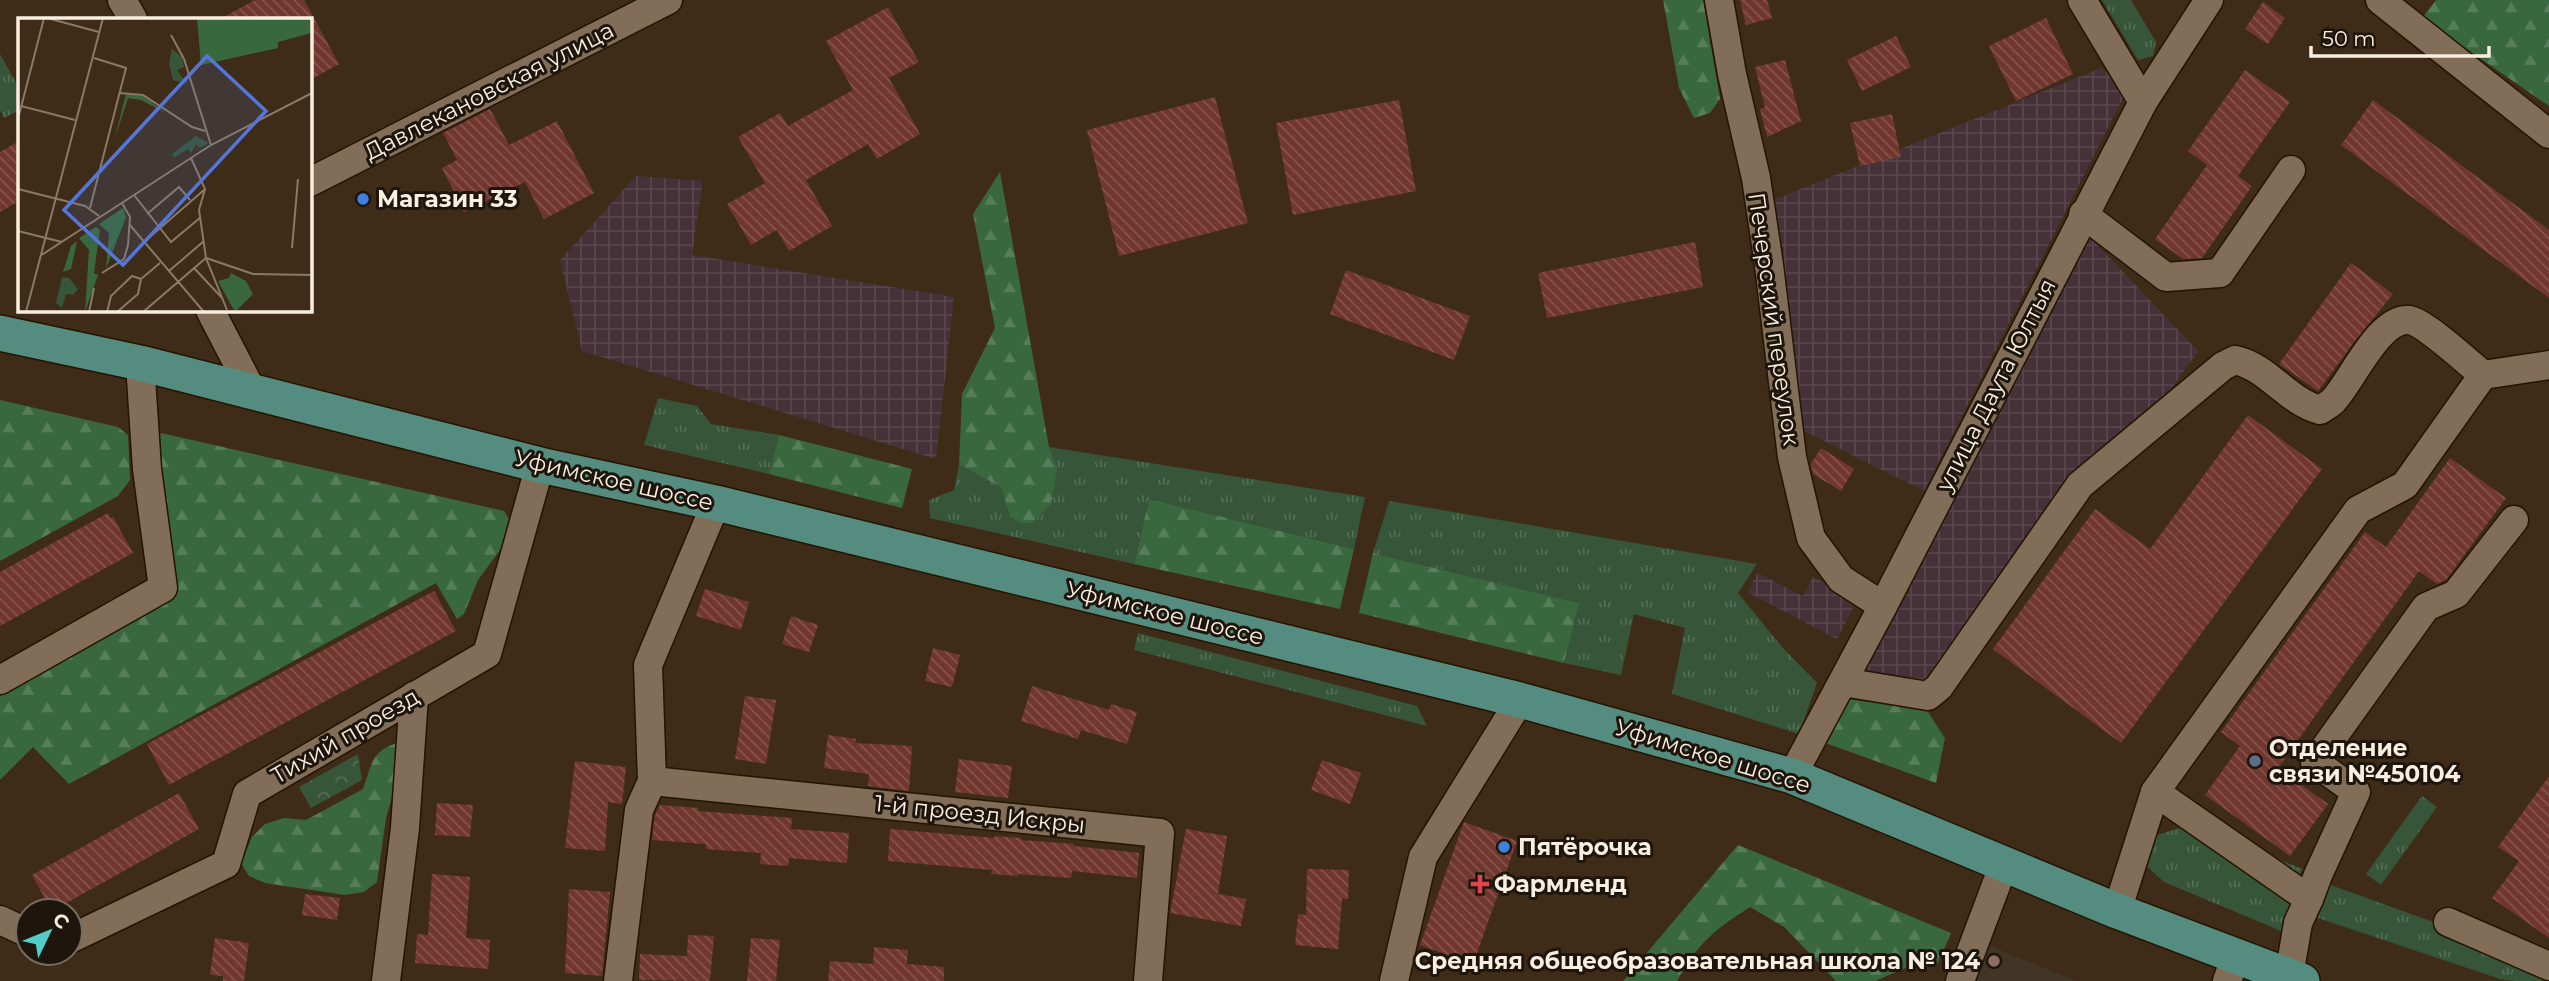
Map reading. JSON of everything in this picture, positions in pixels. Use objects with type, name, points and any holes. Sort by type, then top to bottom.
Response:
[{"type":"main road","name":"Уфимское шоссе","points":[[0,333],[140,363],[540,465],[716,503],[1520,700],[1792,776],[2117,911],[2231,969],[2296,979]]},
{"type":"street","points":[[122,0],[132,18]]},
{"type":"street","name":"Печерский переулок","points":[[1719,0],[1755,178],[1769,265],[1792,457],[1811,538],[1841,579],[1884,606]]},
{"type":"street","points":[[2082,0],[2143,102]]},
{"type":"street","name":"улица Даута Юлтыя","points":[[1792,776],[1884,606],[2143,102],[2209,0]]},
{"type":"street","points":[[2380,0],[2549,134]]},
{"type":"street","name":"Давлекановская улица","points":[[312,181],[661,2]]},
{"type":"street","points":[[2084,214],[2166,277],[2220,273],[2291,170]]},
{"type":"street","points":[[211,312],[253,393]]},
{"type":"street","points":[[1843,682],[1928,696],[1939,687],[2080,485],[2223,366],[2235,360],[2256,367],[2308,407],[2320,410],[2333,401],[2381,333],[2394,323],[2409,320],[2423,327],[2483,375]]},
{"type":"street","points":[[0,680],[163,588],[147,469],[140,363]]},
{"type":"street","points":[[2117,911],[2155,792],[2358,510],[2405,485],[2483,375],[2549,365]]},
{"type":"street","name":"Тихий проезд","points":[[84,932],[226,864],[247,794],[487,654],[540,465]]},
{"type":"street","points":[[618,981],[639,810],[652,781],[648,665],[716,503]]},
{"type":"street","points":[[2296,979],[2298,923],[2356,792],[2315,762],[2426,607],[2456,594],[2514,520]]},
{"type":"street","points":[[386,981],[405,828],[414,696]]},
{"type":"street","points":[[1394,981],[1423,857],[1520,700]]},
{"type":"street","name":"1-й проезд Искры","points":[[652,781],[1160,833],[1147,981]]},
{"type":"street","points":[[2155,792],[2309,899]]},
{"type":"street","points":[[1960,981],[2004,864]]},
{"type":"street","points":[[2448,922],[2549,966]]},
{"type":"shaded area","points":[[2101,68],[2127,90],[1924,491],[1792,425],[1766,203]]},
{"type":"shaded area","points":[[636,176],[703,181],[692,255],[954,297],[936,459],[582,351],[560,260]]},
{"type":"shaded area","points":[[2090,237],[2198,351],[2126,452],[1925,687],[1862,671]]},
{"type":"shaded area","points":[[1758,573],[1803,596],[1813,577],[1857,600],[1837,639],[1747,592]]},
{"type":"shaded area","name":"Средняя общеобразовательная школа № 124","points":[[1970,938],[2077,981],[1953,981]]},
{"type":"green space","points":[[1663,0],[1703,0],[1720,99],[1710,113],[1694,118],[1679,88]]},
{"type":"green space","points":[[2102,0],[2131,0],[2156,42],[2153,56],[2138,60]]},
{"type":"green space","points":[[2436,0],[2549,0],[2549,106],[2422,18]]},
{"type":"green space","points":[[0,54],[18,86],[18,111],[4,118],[0,110]]},
{"type":"green space","points":[[1000,172],[1049,447],[1057,468],[1051,504],[1032,523],[1021,523],[1010,517],[1001,487],[959,465],[962,394],[995,328],[973,214]]},
{"type":"green space","points":[[658,398],[697,406],[711,424],[779,435],[769,474],[644,445]]},
{"type":"green space","points":[[0,400],[118,427],[128,435],[130,480],[118,496],[0,561]]},
{"type":"green space","points":[[161,433],[504,511],[510,521],[506,542],[478,580],[464,614],[457,619],[436,583],[69,784],[33,747],[0,780],[0,696],[171,593],[154,441]]},
{"type":"green space","points":[[779,435],[912,469],[902,508],[769,474]]},
{"type":"green space","points":[[1049,447],[1365,497],[1354,549],[1149,499],[1134,564],[930,518],[929,500],[954,490],[959,465],[1001,487],[1010,517],[1056,468]]},
{"type":"green space","points":[[1149,499],[1354,549],[1340,609],[1134,564]]},
{"type":"green space","points":[[1389,501],[1757,564],[1738,593],[1782,647],[1817,683],[1799,734],[1672,694],[1685,628],[1634,614],[1621,675],[1564,663],[1578,603],[1373,553]]},
{"type":"green space","points":[[1373,553],[1579,603],[1564,663],[1359,613]]},
{"type":"green space","points":[[1138,633],[1417,706],[1427,726],[1134,650]]},
{"type":"green space","points":[[1846,699],[1926,709],[1945,738],[1936,783],[1823,742]]},
{"type":"green space","points":[[397,743],[401,749],[386,818],[377,882],[364,892],[345,895],[265,883],[249,876],[241,863],[252,837],[265,824],[284,818],[306,820],[363,789],[373,760],[382,751]]},
{"type":"green space","points":[[358,754],[362,780],[311,808],[299,787]]},
{"type":"green space","points":[[2422,796],[2437,807],[2381,885],[2366,874]]},
{"type":"green space","points":[[2180,828],[2242,844],[2302,869],[2281,931],[2164,882],[2142,862],[2154,836]]},
{"type":"green space","points":[[1738,845],[1951,933],[1936,967],[1915,964],[1875,981],[1836,981],[1784,927],[1750,907],[1708,938],[1677,981],[1623,981]]},
{"type":"green space","points":[[2328,884],[2447,927],[2549,971],[2549,981],[2500,979],[2318,918]]},
{"type":"building","points":[[255,0],[304,0],[339,64],[312,79],[312,18],[222,18]]},
{"type":"building","points":[[1740,0],[1767,0],[1772,18],[1746,25]]},
{"type":"building","points":[[2263,2],[2285,18],[2268,44],[2245,29]]},
{"type":"building","points":[[888,7],[919,62],[889,78],[920,134],[877,159],[868,144],[806,180],[832,226],[789,251],[777,230],[751,245],[727,204],[765,183],[738,137],[780,113],[788,126],[853,90],[826,41]]},
{"type":"building","points":[[2046,18],[2073,74],[2016,101],[1989,46]]},
{"type":"building","points":[[1896,36],[1911,67],[1862,91],[1847,60]]},
{"type":"building","points":[[1785,60],[1801,121],[1767,137],[1760,109],[1765,107],[1755,67]]},
{"type":"building","points":[[2245,70],[2290,102],[2238,176],[2252,186],[2202,258],[2183,259],[2155,239],[2207,165],[2188,151]]},
{"type":"building","points":[[1215,97],[1248,223],[1119,256],[1087,130]]},
{"type":"building","points":[[1399,100],[1416,191],[1293,215],[1276,123]]},
{"type":"building","points":[[2373,100],[2549,230],[2549,298],[2341,145]]},
{"type":"building","points":[[490,109],[509,145],[557,121],[594,193],[544,219],[525,182],[464,212],[442,168],[457,160],[443,133]]},
{"type":"building","points":[[1892,114],[1901,157],[1860,166],[1850,123]]},
{"type":"building","points":[[18,142],[18,202],[0,212],[0,152]]},
{"type":"building","points":[[1695,242],[1703,287],[1547,318],[1538,273]]},
{"type":"building","points":[[2351,263],[2393,294],[2318,391],[2279,364]]},
{"type":"building","points":[[1346,270],[1470,316],[1454,360],[1330,314]]},
{"type":"building","points":[[2248,415],[2322,469],[2121,743],[1993,649],[2095,509],[2150,549]]},
{"type":"building","points":[[1821,448],[1854,469],[1841,491],[1813,474],[1811,464]]},
{"type":"building","points":[[2450,458],[2506,498],[2446,580],[2437,584],[2419,571],[2278,768],[2328,804],[2290,856],[2205,795],[2240,746],[2221,732],[2365,532],[2386,547]]},
{"type":"building","points":[[108,513],[110,518],[113,517],[133,553],[0,626],[0,572]]},
{"type":"building","points":[[705,589],[749,602],[741,630],[696,616]]},
{"type":"building","points":[[434,591],[456,631],[169,785],[147,744]]},
{"type":"building","points":[[791,616],[818,625],[809,652],[782,644]]},
{"type":"building","points":[[933,648],[960,655],[952,687],[925,681]]},
{"type":"building","points":[[1032,686],[1109,710],[1111,704],[1137,712],[1127,744],[1081,730],[1078,739],[1021,721]]},
{"type":"building","points":[[745,696],[776,700],[766,764],[735,759]]},
{"type":"building","points":[[828,735],[856,739],[855,743],[912,746],[909,791],[868,786],[869,774],[824,768]]},
{"type":"building","points":[[959,759],[1012,766],[1008,798],[955,792]]},
{"type":"building","points":[[1322,760],[1361,773],[1350,804],[1311,790]]},
{"type":"building","points":[[575,761],[626,767],[622,804],[608,802],[605,851],[565,848]]},
{"type":"building","points":[[2549,776],[2549,938],[2492,898],[2519,861],[2498,847]]},
{"type":"building","points":[[179,793],[199,829],[77,897],[44,897],[32,875]]},
{"type":"building","points":[[437,803],[473,805],[470,837],[435,835]]},
{"type":"building","points":[[660,805],[698,808],[698,811],[792,818],[791,829],[849,833],[847,863],[789,858],[788,866],[760,864],[761,853],[706,849],[706,844],[652,840],[655,815]]},
{"type":"building","points":[[1464,822],[1517,841],[1473,964],[1420,945]]},
{"type":"building","points":[[890,829],[1021,838],[1139,853],[1137,878],[1072,871],[1071,878],[1018,876],[991,874],[992,870],[888,861]]},
{"type":"building","points":[[1186,829],[1227,836],[1218,894],[1246,899],[1241,926],[1170,913]]},
{"type":"building","points":[[1307,869],[1349,870],[1348,899],[1342,899],[1338,949],[1295,945],[1298,914],[1306,915]]},
{"type":"building","points":[[432,874],[470,877],[466,938],[490,940],[488,969],[415,963],[417,934],[428,935]]},
{"type":"building","points":[[569,889],[610,892],[602,976],[565,973]]},
{"type":"building","points":[[305,894],[340,898],[337,920],[302,915]]},
{"type":"building","points":[[688,935],[714,936],[710,981],[639,980],[640,954],[687,956]]},
{"type":"building","points":[[215,938],[249,943],[244,981],[223,981],[223,976],[210,975]]},
{"type":"building","points":[[751,938],[780,940],[776,981],[747,981]]},
{"type":"building","points":[[874,947],[908,950],[907,964],[944,967],[944,981],[828,981],[830,961],[873,964]]},
{"type":"place","name":"Магазин 33","points":[[363,199]]},
{"type":"place","name":"Отделение связи №450104","points":[[2255,761]]},
{"type":"place","name":"Пятёрочка","points":[[1504,847]]},
{"type":"place","name":"Фармленд","points":[[1480,884]]},
{"type":"place","name":"Средняя общеобразовательная школа № 124","points":[[1994,961]]}]
